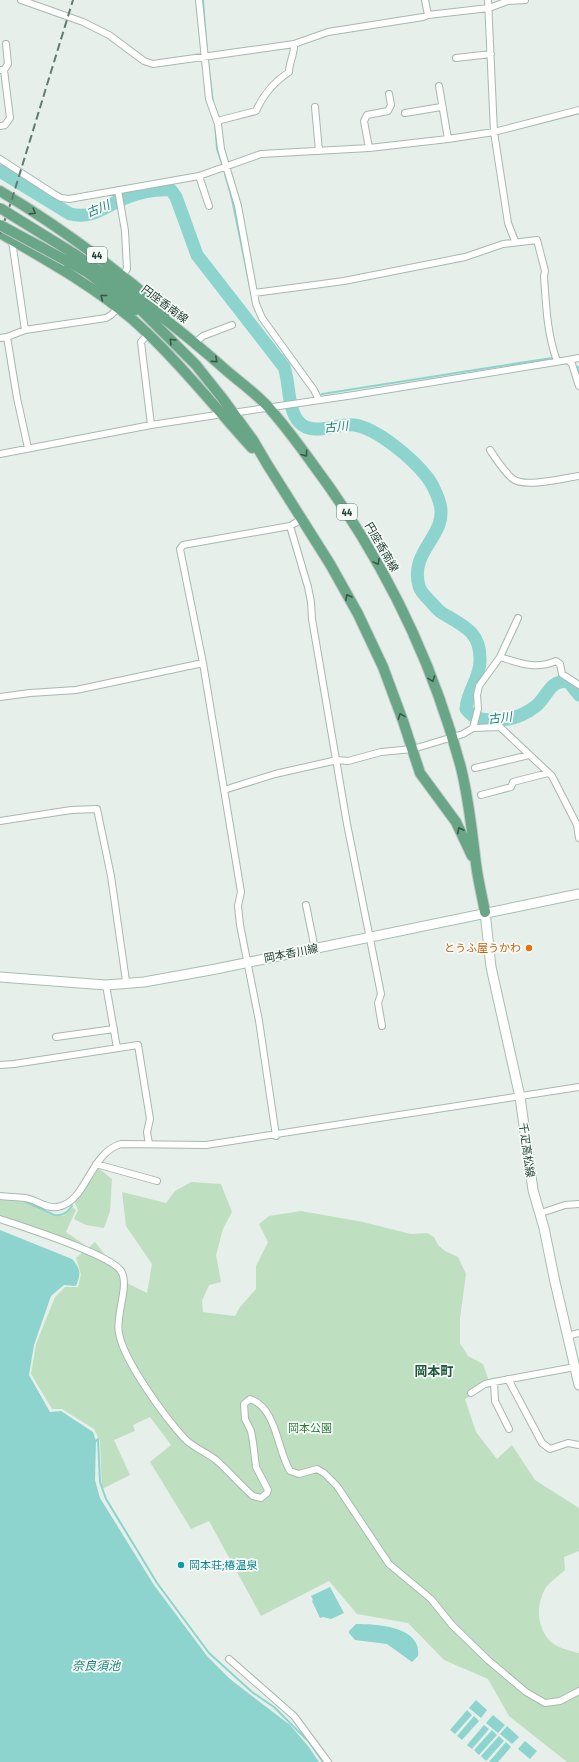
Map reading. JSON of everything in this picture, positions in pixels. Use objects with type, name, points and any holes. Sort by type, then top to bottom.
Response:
[{"type":"main road","name":"44","points":[[0,191],[76,239],[122,275],[175,320],[183,332]]},
{"type":"main road","name":"円座香南線","points":[[0,206],[27,224],[70,257],[116,288],[161,329],[196,365],[253,440],[330,564],[358,614],[383,667],[413,749],[420,774],[456,822],[476,866]]},
{"type":"main road","name":"44","points":[[0,225],[70,257]]},
{"type":"main road","name":"44","points":[[0,233],[83,282],[132,320],[191,378],[267,464]]},
{"type":"main road","name":"円座香南線","points":[[70,257],[107,275],[183,332],[269,407],[339,499],[369,548],[420,648],[452,738],[461,769],[469,810],[476,866],[484,912]]},
{"type":"main road","name":"岡本香川線","points":[[0,977],[106,985],[125,984],[315,949],[459,919],[484,912],[579,894]]},
{"type":"main road","name":"千疋高松線","points":[[484,912],[491,967],[520,1097],[531,1178],[579,1386]]},
{"type":"street","points":[[21,0],[83,22],[109,35],[144,61],[153,64],[204,58],[294,44],[328,32],[428,15],[489,8],[508,1],[524,0]]},
{"type":"street","points":[[199,0],[209,99],[217,121],[221,149],[238,206],[256,304],[262,318],[314,390],[319,400]]},
{"type":"street","points":[[425,0],[428,15]]},
{"type":"street","points":[[488,0],[494,132],[508,223],[515,241]]},
{"type":"street","points":[[0,126],[5,125],[10,118],[2,70],[8,64],[6,44]]},
{"type":"street","points":[[217,121],[256,111],[260,100],[269,89],[280,77],[289,72],[289,64],[295,50],[294,44]]},
{"type":"street","points":[[456,58],[491,54]]},
{"type":"street","points":[[439,86],[441,107],[447,123],[448,139]]},
{"type":"street","points":[[369,148],[364,121],[367,115],[388,111],[391,105],[389,94]]},
{"type":"street","points":[[315,107],[319,151]]},
{"type":"street","points":[[405,113],[441,107]]},
{"type":"street","points":[[0,159],[61,198],[81,197],[119,193],[200,176],[261,154],[369,148],[448,139],[494,132],[579,110]]},
{"type":"street","points":[[200,176],[210,206]]},
{"type":"street","points":[[119,193],[127,269],[122,275]]},
{"type":"street","points":[[254,293],[344,281],[399,271],[465,258],[515,241],[537,240],[545,271],[544,276],[548,326],[552,348],[557,361]]},
{"type":"street","points":[[12,241],[25,330]]},
{"type":"street","points":[[0,338],[25,330],[106,318],[117,308]]},
{"type":"street","points":[[195,343],[203,336],[232,325]]},
{"type":"street","points":[[147,335],[141,342],[151,425]]},
{"type":"street","points":[[7,337],[17,398],[28,448]]},
{"type":"street","points":[[0,454],[151,425],[319,400],[579,358]]},
{"type":"street","points":[[568,360],[572,364],[579,386]]},
{"type":"street","points":[[490,450],[512,479],[518,482],[527,484],[579,476]]},
{"type":"street","points":[[276,1136],[248,962],[240,925],[238,906],[241,892],[203,664],[180,549],[184,545],[290,526],[302,519]]},
{"type":"street","points":[[290,526],[311,602],[312,619],[336,760],[381,994],[378,1003],[382,1026]]},
{"type":"street","points":[[474,726],[478,709],[477,695],[479,686],[500,657],[518,618]]},
{"type":"street","points":[[500,657],[528,666],[545,666],[556,661],[560,664],[562,674],[579,685]]},
{"type":"street","points":[[0,697],[30,693],[76,690],[203,664]]},
{"type":"street","points":[[224,790],[275,774],[336,760],[348,761],[381,752],[413,749],[463,734],[474,726],[500,727],[552,776],[577,825],[579,838]]},
{"type":"street","points":[[474,768],[529,755]]},
{"type":"street","points":[[481,795],[511,787],[513,782],[548,773]]},
{"type":"street","points":[[0,821],[71,810],[97,809],[111,876],[126,981],[125,984]]},
{"type":"street","points":[[306,905],[315,949]]},
{"type":"street","points":[[106,985],[117,1048]]},
{"type":"street","points":[[56,1037],[114,1029]]},
{"type":"street","points":[[0,1065],[138,1045],[150,1119],[147,1132],[148,1144]]},
{"type":"street","points":[[0,1196],[17,1199],[26,1198],[44,1206],[55,1208],[63,1206],[73,1199],[96,1164],[108,1149],[114,1146],[148,1144],[187,1146],[206,1145],[276,1136],[579,1087]]},
{"type":"street","points":[[96,1164],[157,1181]]},
{"type":"street","points":[[540,1213],[579,1204]]},
{"type":"street","points":[[0,1219],[72,1244],[113,1263],[122,1272],[124,1282],[118,1320],[119,1334],[123,1348],[150,1393],[185,1439],[216,1460],[253,1496],[261,1498],[267,1493],[268,1490],[256,1467],[251,1431],[243,1411],[244,1404],[250,1399],[261,1405],[271,1420],[290,1472],[299,1474],[317,1469],[330,1477],[389,1564],[431,1599],[452,1625],[488,1660],[526,1692],[545,1703],[560,1701],[579,1691]]},
{"type":"street","points":[[567,1336],[579,1333]]},
{"type":"street","points":[[471,1392],[485,1384],[575,1367]]},
{"type":"street","points":[[508,1379],[542,1442],[550,1449],[568,1443],[579,1445]]},
{"type":"street","points":[[494,1382],[495,1401],[509,1429]]},
{"type":"street","points":[[229,1659],[294,1716],[328,1762]]},
{"type":"green space","points":[[98,1168],[112,1179],[110,1211],[104,1228],[86,1225],[74,1219],[78,1210],[75,1203]]},
{"type":"green space","name":"岡本公園","points":[[191,1182],[221,1184],[232,1212],[223,1229],[216,1255],[221,1282],[209,1285],[202,1301],[203,1312],[235,1316],[240,1307],[256,1289],[256,1266],[268,1242],[259,1224],[269,1216],[301,1211],[363,1222],[411,1234],[427,1233],[434,1237],[438,1245],[445,1251],[458,1257],[466,1274],[460,1318],[460,1343],[468,1356],[483,1364],[490,1384],[465,1399],[476,1432],[497,1459],[512,1445],[535,1480],[579,1508],[579,1551],[564,1557],[565,1570],[545,1589],[540,1602],[539,1615],[544,1633],[551,1642],[562,1648],[579,1653],[579,1762],[567,1762],[509,1716],[488,1679],[444,1660],[408,1623],[357,1614],[329,1581],[261,1616],[209,1521],[191,1529],[150,1462],[171,1445],[150,1417],[133,1425],[135,1431],[114,1440],[130,1475],[102,1489],[100,1441],[94,1429],[62,1409],[52,1409],[31,1374],[36,1344],[55,1297],[65,1287],[78,1287],[81,1274],[76,1258],[95,1242],[127,1283],[147,1293],[152,1264],[126,1226],[122,1192],[166,1203],[175,1191]]},
{"type":"green space","points":[[0,1199],[25,1202],[53,1216],[64,1216],[73,1207],[76,1210],[66,1232],[85,1245],[0,1216]]},
{"type":"water","name":"奈良須池","points":[[0,1230],[72,1259],[79,1269],[79,1278],[76,1286],[64,1285],[51,1296],[34,1345],[29,1375],[50,1412],[61,1411],[93,1432],[96,1441],[95,1480],[100,1498],[154,1585],[207,1656],[230,1679],[290,1725],[308,1746],[319,1762],[0,1762]]},
{"type":"water","points":[[330,1587],[344,1613],[331,1619],[323,1617],[320,1618],[311,1596]]},
{"type":"water","points":[[356,1624],[385,1626],[405,1633],[413,1638],[417,1646],[418,1656],[412,1662],[387,1644],[355,1640],[349,1631]]},
{"type":"water","points":[[476,1700],[487,1710],[481,1718],[469,1708]]},
{"type":"water","points":[[467,1710],[472,1715],[455,1734],[450,1730]]},
{"type":"water","points":[[493,1715],[505,1725],[498,1733],[486,1723]]},
{"type":"water","points":[[474,1716],[479,1721],[462,1740],[457,1736]]},
{"type":"water","points":[[484,1725],[489,1729],[472,1749],[467,1745]]},
{"type":"water","points":[[507,1726],[519,1737],[512,1744],[500,1734]]},
{"type":"water","points":[[492,1730],[497,1735],[479,1755],[474,1750]]},
{"type":"water","points":[[499,1736],[504,1741],[486,1761],[481,1756]]},
{"type":"water","points":[[525,1741],[537,1751],[530,1759],[518,1749]]},
{"type":"water","points":[[506,1742],[511,1747],[498,1762],[489,1762]]},
{"type":"waterway","points":[[203,0],[207,53]]},
{"type":"waterway","points":[[208,61],[213,103]]},
{"type":"waterway","points":[[215,123],[217,149],[222,164]]},
{"type":"waterway","name":"古川","points":[[0,171],[70,214],[86,215],[138,194],[155,190],[171,190],[176,197],[197,255],[284,367],[292,410],[299,422],[311,429],[348,425],[363,427],[384,438],[404,453],[427,477],[435,490],[440,504],[441,515],[439,525],[423,553],[419,562],[417,573],[420,590],[438,610],[470,631],[478,643],[480,651],[478,674],[469,696],[466,709],[472,715],[481,719],[505,720],[526,713],[536,706],[549,689],[556,683],[568,681],[579,695]]},
{"type":"waterway","points":[[225,174],[232,199],[250,287]]},
{"type":"waterway","points":[[284,354],[311,390]]},
{"type":"waterway","points":[[322,394],[552,358]]},
{"type":"waterway","points":[[578,367],[579,372]]},
{"type":"waterway","points":[[24,1201],[54,1215],[64,1214],[72,1206]]},
{"type":"waterway","points":[[96,1441],[98,1439],[100,1482],[106,1499],[157,1583],[209,1653],[252,1692],[274,1707],[309,1742],[323,1762]]},
{"type":"railway","points":[[0,234],[73,0]]},
{"type":"place","name":"とうふ屋うかわ","points":[[529,948]]},
{"type":"place","name":"岡本荘;椿温泉","points":[[181,1565]]},
{"type":"district","name":"岡本町","points":[[434,1371]]}]
